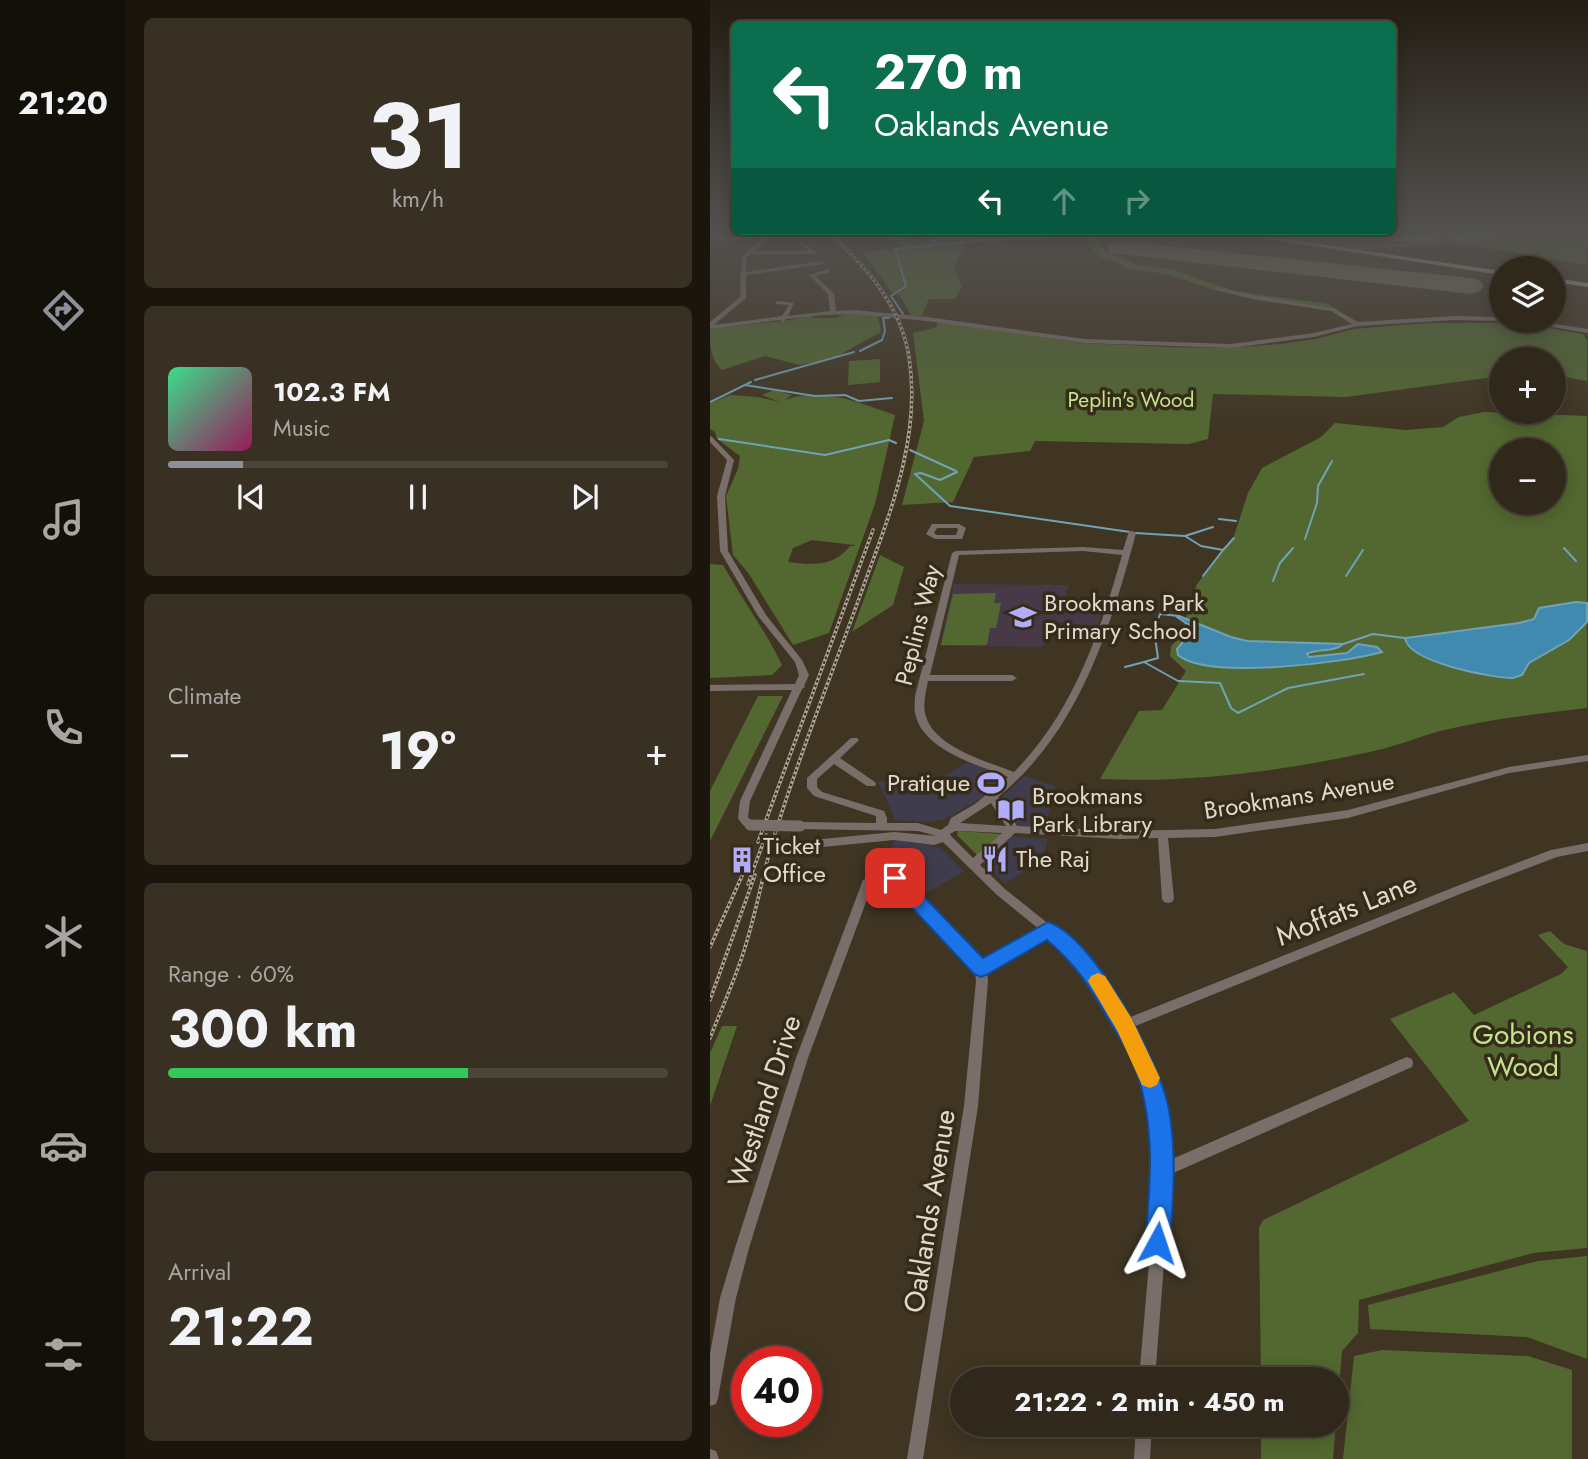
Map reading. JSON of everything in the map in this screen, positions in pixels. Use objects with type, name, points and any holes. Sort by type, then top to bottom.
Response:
[{"type":"street","points":[[710,326],[743,296]]},
{"type":"street","points":[[831,296],[833,312]]},
{"type":"street","points":[[1248,296],[1333,310],[1357,324]]},
{"type":"street","points":[[778,303],[792,305],[783,320]]},
{"type":"street","points":[[710,326],[783,320],[833,312],[908,316],[1086,341],[1163,345],[1260,344],[1357,324],[1454,318],[1489,319]]},
{"type":"street","points":[[1566,328],[1587,331]]},
{"type":"street","points":[[710,438],[731,460],[716,503],[724,551],[762,616],[802,667],[804,675],[745,801],[743,818],[750,824],[881,827],[898,831]]},
{"type":"street","points":[[1132,533],[1106,617],[1076,690],[1048,738],[992,797],[955,821],[947,833],[1001,892],[1048,929],[1079,957],[1093,974],[1125,1025],[1151,1083],[1161,1127],[1164,1170],[1148,1367]]},
{"type":"street","name":"Peplins Way","points":[[959,537],[918,710],[930,734],[947,747],[1014,776]]},
{"type":"street","name":"Peplins Way","points":[[956,553],[1083,549],[1127,553]]},
{"type":"street","points":[[925,678],[1012,678]]},
{"type":"street","points":[[710,688],[800,687]]},
{"type":"street","points":[[854,740],[812,778],[812,788],[818,794],[880,814],[881,827]]},
{"type":"street","name":"Brookmans Avenue","points":[[898,831],[925,828],[947,833],[1012,830],[1163,836],[1270,827],[1348,814],[1412,799],[1509,770],[1587,758]]},
{"type":"street","points":[[831,759],[846,764],[858,777],[870,784]]},
{"type":"street","points":[[974,864],[1012,830],[992,797]]},
{"type":"street","points":[[792,846],[898,831]]},
{"type":"street","points":[[1163,836],[1168,899]]},
{"type":"street","name":"Moffats Lane","points":[[1125,1025],[1461,889],[1555,853],[1587,847]]},
{"type":"street","name":"Westland Drive","points":[[710,1398],[728,1298],[802,1058],[868,883],[884,874],[895,878],[981,969]]},
{"type":"street","points":[[981,969],[1048,929]]},
{"type":"street","name":"Oaklands Avenue","points":[[915,1459],[975,1073],[981,969]]},
{"type":"street","points":[[1164,1170],[1407,1063]]},
{"type":"street","points":[[1142,1459],[1144,1437]]},
{"type":"shaded area","name":"Brookmans Park Primary School","points":[[954,584],[1069,585],[1060,608],[1102,613],[1097,627],[1054,622],[1043,647],[940,646]]},
{"type":"shaded area","points":[[968,762],[1006,777],[984,797],[945,819],[930,822],[893,820],[894,816],[878,782],[902,778],[909,786],[931,774],[939,779]]},
{"type":"shaded area","points":[[1025,776],[1055,786],[1045,828],[1017,826],[998,800]]},
{"type":"shaded area","points":[[1010,836],[1048,839],[1039,871],[1030,867],[1005,884],[982,861]]},
{"type":"shaded area","points":[[894,839],[941,848],[964,871],[922,896],[896,870],[887,869]]},
{"type":"green space","points":[[900,296],[957,296],[955,299],[929,299],[921,316],[911,315]]},
{"type":"green space","points":[[1248,296],[1271,296],[1329,304],[1345,315]]},
{"type":"green space","points":[[845,313],[878,315],[881,332],[832,359],[800,365],[765,356],[722,370],[713,356],[710,328],[784,321],[813,315],[812,318],[837,318]]},
{"type":"green space","name":"Peplin's Wood","points":[[937,321],[1082,343],[1225,348],[1316,339],[1354,329],[1427,323],[1489,323],[1489,333],[1566,331],[1583,334],[1587,340],[1587,381],[1566,377],[1566,347],[1489,347],[1489,378],[1346,397],[1213,394],[1208,439],[1189,444],[1035,441],[1030,451],[974,457],[953,502],[902,505],[924,421],[913,333],[937,327]]},
{"type":"green space","points":[[880,359],[880,382],[848,385],[849,361]]},
{"type":"green space","points":[[774,390],[792,395],[785,400],[799,396],[826,395],[895,415],[875,504],[829,633],[793,645],[749,574],[733,555],[726,496],[738,469],[740,456],[717,439],[715,432],[710,429],[710,403],[730,395],[780,402],[762,395]],"holes":[[[812,540],[854,545],[830,561],[814,564],[788,562],[793,548]]]},
{"type":"green space","points":[[1484,412],[1489,412],[1489,424],[1566,424],[1566,415],[1587,416],[1587,708],[1477,723],[1374,751],[1272,770],[1169,779],[1100,779],[1139,711],[1162,710],[1186,671],[1170,656],[1171,646],[1180,636],[1197,584],[1234,536],[1248,493],[1262,468],[1321,437],[1335,423],[1406,430],[1443,427],[1459,417]]},
{"type":"green space","points":[[880,555],[904,567],[893,605],[852,632]]},
{"type":"green space","points":[[710,564],[723,565],[775,652],[782,665],[772,675],[710,678]]},
{"type":"green space","points":[[996,593],[994,603],[1001,603],[996,628],[990,628],[987,645],[941,645],[953,594]]},
{"type":"green space","points":[[758,696],[783,696],[710,841],[710,791]]},
{"type":"green space","points":[[958,831],[1001,834],[977,855],[957,835]]},
{"type":"green space","name":"Gobions Wood","points":[[1550,931],[1564,944],[1587,951],[1587,1248],[1533,1253],[1359,1300],[1358,1333],[1342,1351],[1341,1367],[1261,1367],[1259,1228],[1263,1220],[1469,1121],[1390,1019],[1454,992],[1474,1015],[1561,974],[1568,967],[1538,935]]},
{"type":"green space","points":[[722,1026],[737,1026],[710,1106],[710,1053]]},
{"type":"green space","points":[[1587,1256],[1587,1359],[1527,1337],[1370,1329],[1368,1305],[1538,1261]]},
{"type":"green space","points":[[1382,1350],[1528,1356],[1572,1370],[1572,1459],[1343,1459],[1345,1437],[1349,1437],[1349,1403],[1354,1356]]},
{"type":"green space","points":[[1261,1437],[1335,1437],[1333,1459],[1261,1459]]},
{"type":"water","points":[[1576,602],[1587,603],[1587,622],[1569,640],[1529,663],[1522,675],[1513,678],[1470,672],[1435,661],[1410,647],[1405,638],[1519,623],[1534,619],[1539,608]]},
{"type":"water","points":[[1177,617],[1247,641],[1343,644],[1335,649],[1311,652],[1307,654],[1309,657],[1347,653],[1358,644],[1377,647],[1382,652],[1338,661],[1277,667],[1217,667],[1178,655],[1177,649],[1192,631],[1190,626]]},
{"type":"waterway","points":[[891,296],[903,314]]},
{"type":"waterway","points":[[860,351],[882,340],[885,331],[883,318],[889,318]]},
{"type":"waterway","points":[[755,380],[854,352]]},
{"type":"waterway","points":[[710,402],[751,382]]},
{"type":"waterway","points":[[745,385],[815,396],[845,395],[859,401],[892,398]]},
{"type":"waterway","points":[[719,439],[825,455],[889,440],[896,443]]},
{"type":"waterway","points":[[910,450],[956,471]]},
{"type":"waterway","points":[[1305,539],[1317,503],[1318,486],[1332,461]]},
{"type":"waterway","points":[[957,472],[940,480],[921,473],[915,474],[950,506],[1130,532]]},
{"type":"waterway","points":[[1219,519],[1236,521]]},
{"type":"waterway","points":[[1185,536],[1213,527]]},
{"type":"waterway","points":[[1135,533],[1185,536]]},
{"type":"waterway","points":[[1185,536],[1201,546],[1223,550]]},
{"type":"waterway","points":[[1223,550],[1234,538]]},
{"type":"waterway","points":[[1273,581],[1280,563],[1293,548]]},
{"type":"waterway","points":[[1564,548],[1576,561]]},
{"type":"waterway","points":[[1203,576],[1223,550]]},
{"type":"waterway","points":[[1346,576],[1363,550]]},
{"type":"waterway","points":[[1144,662],[1158,658],[1154,630],[1160,614],[1179,616]]},
{"type":"waterway","points":[[1343,644],[1373,634],[1405,638]]},
{"type":"waterway","points":[[1125,667],[1144,662]]},
{"type":"waterway","points":[[1144,662],[1178,681],[1220,683],[1231,708],[1238,713],[1288,688],[1364,674]]},
{"type":"railway","points":[[710,1038],[742,956],[784,806],[882,536],[900,478],[907,448],[912,388],[905,338],[885,296]]},
{"type":"railway","points":[[758,842],[873,530]]},
{"type":"railway","points":[[748,884],[766,835]]},
{"type":"railway","points":[[710,947],[746,867]]},
{"type":"railway","points":[[710,1000],[755,875]]},
{"type":"slow traffic","points":[[1098,981],[1125,1025],[1150,1078]]},
{"type":"place","name":"Brookmans Park Primary School","points":[[1023,617]]},
{"type":"place","name":"Pratique","points":[[991,783]]},
{"type":"place","name":"Brookmans Park Library","points":[[1011,810]]},
{"type":"place","name":"The Raj","points":[[995,859]]},
{"type":"place","name":"Ticket Office","points":[[742,860]]},
{"type":"route","points":[[895,878],[981,969],[1048,929],[1079,957],[1093,974],[1125,1025],[1142,1059],[1158,1109],[1164,1170],[1157,1243]]}]
